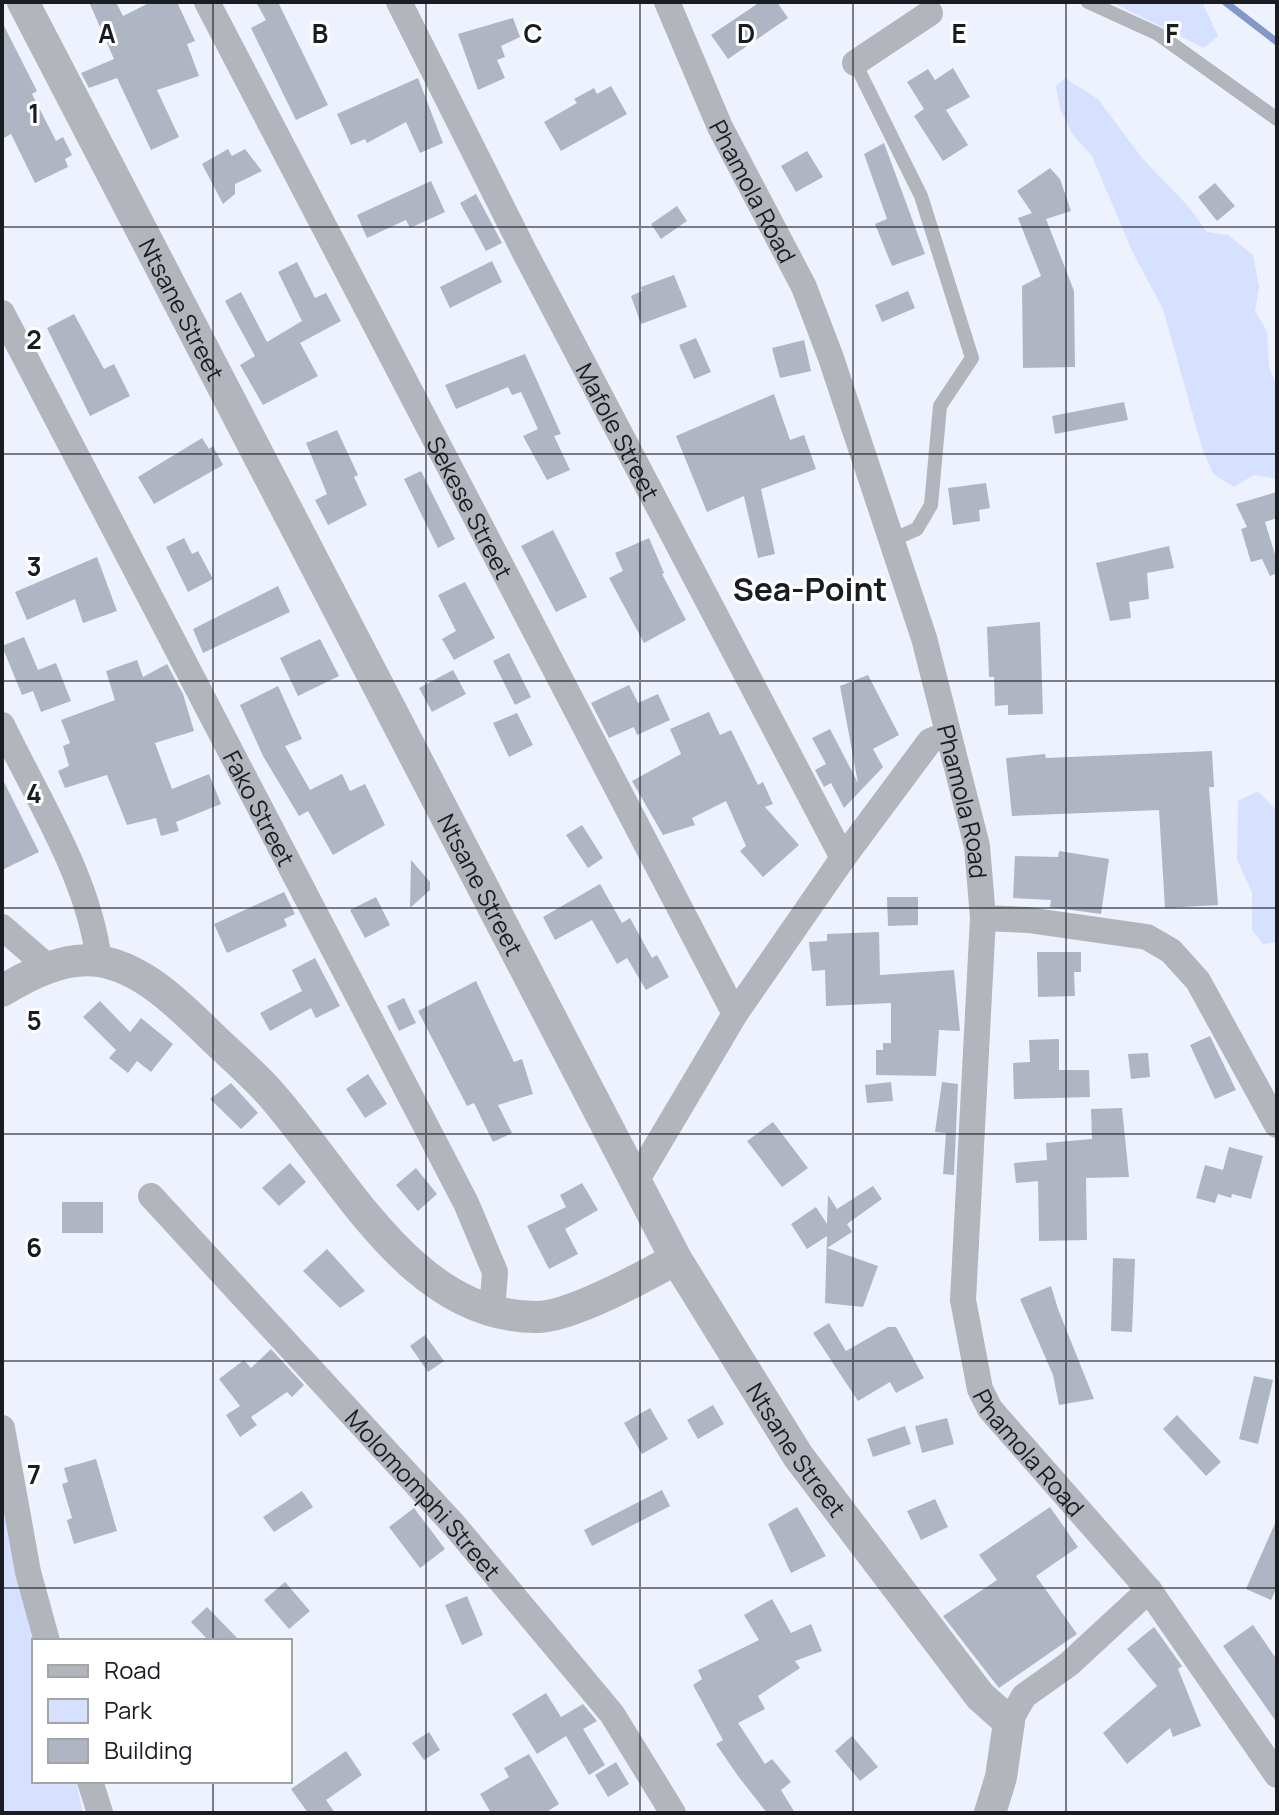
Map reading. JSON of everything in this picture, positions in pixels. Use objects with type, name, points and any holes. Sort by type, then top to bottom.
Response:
[{"type":"street","name":"Ntsane Street","points":[[23,2],[676,1259],[798,1456],[980,1696],[1009,1722]]},
{"type":"street","name":"Sekese Street","points":[[207,2],[735,1014]]},
{"type":"street","name":"Mafole Street","points":[[399,2],[524,251],[843,858]]},
{"type":"street","name":"Phamola Road","points":[[667,2],[720,127],[804,287],[894,539],[977,846],[983,918],[963,1300],[980,1389],[990,1409],[1149,1590],[1277,1775]]},
{"type":"street","points":[[855,63],[930,13]]},
{"type":"street","name":"Fako Street","points":[[2,313],[466,1203],[495,1272],[492,1312]]},
{"type":"street","points":[[2,725],[83,893],[95,931],[99,961]]},
{"type":"street","points":[[636,1181],[735,1014],[843,858],[930,741],[948,734]]},
{"type":"street","points":[[983,918],[1028,920],[1147,937],[1171,951],[1198,981],[1277,1125]]},
{"type":"street","points":[[2,927],[49,968]]},
{"type":"street","points":[[2,991],[49,968],[70,962],[99,961],[142,977],[185,1010],[269,1092],[403,1256],[442,1290],[492,1312],[539,1317],[629,1285],[676,1259]]},
{"type":"street","name":"Molomomphi Street","points":[[151,1196],[454,1525],[612,1714],[673,1813]]},
{"type":"street","points":[[2,1428],[28,1572],[46,1639]]},
{"type":"street","points":[[990,1813],[1001,1777],[1009,1722],[1024,1696],[1069,1664],[1149,1590]]},
{"type":"street","points":[[91,1783],[100,1813]]},
{"type":"lane","points":[[1088,2],[1158,34],[1277,119]]},
{"type":"lane","points":[[855,63],[921,196],[972,358],[940,406],[931,505],[917,529],[894,539]]},
{"type":"green space","points":[[1111,2],[1202,2],[1218,36],[1204,48]]},
{"type":"green space","points":[[1065,78],[1098,99],[1142,158],[1188,206],[1207,232],[1228,235],[1253,255],[1259,287],[1255,311],[1267,331],[1269,367],[1277,386],[1277,479],[1254,475],[1234,487],[1213,474],[1202,448],[1163,309],[1132,251],[1092,156],[1073,135],[1060,109],[1056,86]]},
{"type":"green space","points":[[1258,791],[1276,810],[1277,942],[1263,944],[1252,930],[1252,893],[1237,859],[1238,801]]},
{"type":"green space","points":[[2,1493],[34,1639],[32,1783],[76,1783],[83,1813],[2,1813]]},
{"type":"building","points":[[89,2],[116,2],[123,16],[151,2],[177,2],[195,41],[187,44],[199,76],[157,90],[179,137],[151,150],[117,78],[89,88],[81,73],[114,59]]},
{"type":"building","points":[[256,2],[278,2],[328,105],[296,120],[251,28],[266,20]]},
{"type":"building","points":[[760,2],[777,2],[788,18],[728,59],[711,35]]},
{"type":"building","points":[[513,18],[520,37],[501,46],[505,57],[497,60],[505,78],[478,90],[458,34]]},
{"type":"building","points":[[2,22],[37,91],[32,94],[56,141],[63,137],[72,155],[65,159],[68,167],[35,183],[11,134],[2,139]]},
{"type":"building","points":[[953,68],[970,97],[946,110],[968,145],[943,161],[914,116],[924,109],[907,82],[928,69],[935,80]]},
{"type":"building","points":[[418,78],[443,143],[420,153],[406,122],[367,143],[365,139],[351,145],[337,114]]},
{"type":"building","points":[[611,86],[627,114],[561,151],[544,122],[577,103],[574,99],[594,88],[597,94]]},
{"type":"building","points":[[884,143],[925,254],[892,266],[875,224],[887,219],[864,154]]},
{"type":"building","points":[[228,149],[232,156],[245,149],[262,171],[235,184],[235,194],[223,204],[202,164]]},
{"type":"building","points":[[807,151],[823,177],[796,192],[781,166]]},
{"type":"building","points":[[1050,168],[1060,179],[1071,211],[1046,219],[1074,291],[1075,367],[1023,368],[1022,286],[1041,276],[1018,218],[1032,213],[1017,191]]},
{"type":"building","points":[[431,181],[445,212],[410,228],[406,220],[367,238],[357,215]]},
{"type":"building","points":[[1215,183],[1235,206],[1217,221],[1198,197]]},
{"type":"building","points":[[476,194],[502,243],[486,251],[460,203]]},
{"type":"building","points":[[677,206],[687,221],[661,239],[651,224]]},
{"type":"building","points":[[492,261],[502,282],[450,308],[440,287]]},
{"type":"building","points":[[297,262],[315,298],[326,293],[341,321],[300,343],[318,376],[263,405],[240,365],[255,356],[225,301],[241,292],[267,342],[302,321],[278,272]]},
{"type":"building","points":[[674,275],[687,307],[641,324],[631,296],[642,291],[641,287]]},
{"type":"building","points":[[908,291],[915,308],[882,322],[875,305]]},
{"type":"building","points":[[74,314],[104,369],[114,364],[130,396],[90,416],[47,328]]},
{"type":"building","points":[[696,338],[711,372],[694,379],[679,345]]},
{"type":"building","points":[[804,340],[811,371],[780,378],[772,348]]},
{"type":"building","points":[[525,354],[561,434],[554,436],[570,470],[547,480],[523,436],[538,429],[521,392],[512,395],[508,387],[456,409],[445,385]]},
{"type":"building","points":[[774,394],[790,440],[804,435],[816,469],[761,489],[775,554],[758,558],[744,496],[707,512],[676,436]]},
{"type":"building","points":[[1124,402],[1128,420],[1055,434],[1052,416]]},
{"type":"building","points":[[337,430],[358,475],[354,477],[367,505],[328,525],[315,500],[327,494],[306,443]]},
{"type":"building","points":[[202,438],[209,449],[213,446],[223,465],[154,504],[138,477]]},
{"type":"building","points":[[421,471],[455,539],[438,548],[404,479]]},
{"type":"building","points":[[986,483],[990,508],[979,510],[980,521],[953,525],[948,488]]},
{"type":"building","points":[[1277,492],[1277,518],[1265,522],[1277,561],[1277,573],[1270,576],[1262,559],[1251,562],[1241,529],[1247,527],[1236,504]]},
{"type":"building","points":[[553,530],[587,597],[556,612],[521,546]]},
{"type":"building","points":[[184,538],[192,554],[198,551],[213,579],[188,592],[166,547]]},
{"type":"building","points":[[649,538],[662,574],[686,620],[644,643],[609,578],[623,571],[615,553]]},
{"type":"building","points":[[1169,546],[1174,568],[1147,573],[1149,599],[1129,602],[1131,618],[1110,621],[1096,563]]},
{"type":"building","points":[[97,557],[117,611],[83,623],[75,599],[27,620],[15,592]]},
{"type":"building","points":[[465,582],[495,638],[454,660],[442,639],[456,631],[438,595]]},
{"type":"building","points":[[278,586],[290,612],[203,653],[193,629]]},
{"type":"building","points":[[1040,622],[1043,714],[1008,715],[1008,705],[995,706],[994,677],[989,677],[987,627]]},
{"type":"building","points":[[24,637],[38,670],[56,663],[71,701],[41,712],[33,691],[22,695],[2,646]]},
{"type":"building","points":[[320,639],[339,676],[298,696],[280,658]]},
{"type":"building","points":[[509,653],[531,697],[515,705],[493,661]]},
{"type":"building","points":[[137,660],[143,677],[167,664],[183,694],[194,731],[155,743],[172,789],[209,774],[221,804],[176,822],[179,831],[161,836],[156,818],[127,825],[107,775],[65,788],[58,771],[69,766],[63,746],[70,743],[61,720],[115,700],[106,671]]},
{"type":"building","points":[[453,670],[466,694],[432,712],[419,688]]},
{"type":"building","points":[[868,675],[899,735],[873,749],[883,767],[844,808],[831,783],[824,787],[815,770],[826,764],[812,738],[830,729],[858,783],[840,686]]},
{"type":"building","points":[[629,685],[638,703],[658,694],[670,720],[637,735],[634,727],[609,738],[591,703]]},
{"type":"building","points":[[278,686],[302,739],[285,746],[310,790],[342,774],[350,791],[365,784],[385,825],[333,855],[308,811],[299,816],[263,756],[240,705]]},
{"type":"building","points":[[709,712],[720,735],[731,730],[758,785],[763,782],[773,804],[765,807],[799,845],[763,877],[740,851],[746,846],[726,801],[692,818],[695,825],[663,835],[632,781],[681,754],[670,729]]},
{"type":"building","points":[[517,713],[533,745],[509,757],[493,723]]},
{"type":"building","points":[[1212,751],[1214,787],[1209,787],[1218,905],[1165,908],[1159,810],[1012,816],[1006,758],[1045,754],[1046,758]]},
{"type":"building","points":[[2,778],[39,852],[2,870]]},
{"type":"building","points":[[582,825],[603,858],[588,868],[566,835]]},
{"type":"building","points":[[1059,851],[1109,859],[1101,914],[1050,907],[1051,900],[1013,898],[1015,856],[1058,857]]},
{"type":"building","points":[[411,860],[430,882],[430,890],[410,908]]},
{"type":"building","points":[[600,884],[622,923],[630,918],[652,958],[657,955],[669,977],[646,990],[627,958],[617,964],[592,920],[555,940],[543,917]]},
{"type":"building","points":[[284,892],[295,914],[284,919],[287,926],[227,953],[214,924]]},
{"type":"building","points":[[376,897],[390,925],[365,938],[350,910]]},
{"type":"building","points":[[887,897],[918,897],[918,925],[888,926]]},
{"type":"building","points":[[879,932],[880,975],[954,970],[960,1031],[939,1030],[936,1076],[876,1075],[876,1050],[883,1050],[883,1043],[891,1043],[891,1003],[826,1006],[825,970],[812,971],[809,942],[827,941],[827,934]]},
{"type":"building","points":[[1037,952],[1081,952],[1081,972],[1074,972],[1075,996],[1038,997]]},
{"type":"building","points":[[315,958],[340,1006],[316,1018],[311,1008],[270,1031],[260,1013],[302,991],[292,970]]},
{"type":"building","points":[[476,981],[514,1062],[522,1059],[533,1094],[498,1105],[512,1133],[493,1142],[474,1103],[467,1106],[418,1011]]},
{"type":"building","points":[[404,998],[416,1023],[399,1031],[387,1006]]},
{"type":"building","points":[[100,1001],[130,1032],[141,1018],[173,1044],[151,1072],[137,1061],[128,1073],[109,1058],[116,1050],[83,1017]]},
{"type":"building","points":[[1210,1036],[1236,1090],[1215,1099],[1190,1045]]},
{"type":"building","points":[[1059,1039],[1059,1070],[1089,1070],[1090,1097],[1014,1099],[1013,1063],[1030,1062],[1029,1040]]},
{"type":"building","points":[[1148,1053],[1150,1077],[1131,1079],[1128,1054]]},
{"type":"building","points":[[368,1074],[387,1104],[365,1118],[346,1089]]},
{"type":"building","points":[[891,1082],[893,1101],[867,1103],[865,1085]]},
{"type":"building","points":[[942,1082],[958,1084],[954,1175],[943,1174],[946,1133],[935,1132]]},
{"type":"building","points":[[231,1083],[258,1113],[241,1129],[210,1099]]},
{"type":"building","points":[[1122,1108],[1129,1177],[1086,1178],[1087,1240],[1039,1241],[1038,1181],[1016,1183],[1014,1163],[1047,1160],[1046,1143],[1092,1139],[1091,1109]]},
{"type":"building","points":[[773,1122],[808,1168],[782,1187],[747,1141]]},
{"type":"building","points":[[1229,1147],[1263,1156],[1251,1199],[1218,1194],[1215,1203],[1196,1198],[1205,1165],[1223,1170]]},
{"type":"building","points":[[290,1163],[306,1182],[279,1206],[262,1188]]},
{"type":"building","points":[[416,1168],[437,1194],[418,1211],[396,1185]]},
{"type":"building","points":[[582,1183],[598,1210],[565,1229],[578,1254],[549,1269],[527,1226],[566,1207],[560,1195]]},
{"type":"building","points":[[873,1186],[882,1199],[847,1224],[852,1232],[827,1248],[878,1266],[863,1307],[825,1303],[827,1236],[807,1249],[791,1224],[816,1207],[827,1224],[828,1195],[837,1209]]},
{"type":"building","points":[[62,1202],[103,1202],[103,1233],[62,1233]]},
{"type":"building","points":[[327,1249],[365,1291],[340,1308],[303,1271]]},
{"type":"building","points":[[1113,1258],[1135,1259],[1132,1332],[1111,1331]]},
{"type":"building","points":[[1051,1286],[1094,1399],[1059,1405],[1053,1375],[1020,1299]]},
{"type":"building","points":[[829,1323],[846,1351],[888,1327],[896,1327],[924,1378],[896,1393],[890,1382],[858,1401],[813,1333]]},
{"type":"building","points":[[425,1335],[444,1361],[428,1372],[410,1346]]},
{"type":"building","points":[[271,1349],[304,1385],[292,1397],[287,1392],[251,1417],[257,1425],[240,1437],[226,1415],[240,1406],[219,1379],[244,1360],[251,1368]]},
{"type":"building","points":[[1254,1376],[1273,1380],[1258,1444],[1239,1439]]},
{"type":"building","points":[[713,1405],[724,1424],[698,1439],[687,1420]]},
{"type":"building","points":[[650,1408],[668,1439],[642,1454],[624,1423]]},
{"type":"building","points":[[1177,1415],[1221,1462],[1206,1476],[1163,1429]]},
{"type":"building","points":[[947,1418],[954,1444],[922,1453],[915,1426]]},
{"type":"building","points":[[905,1426],[911,1444],[873,1457],[867,1439]]},
{"type":"building","points":[[96,1459],[117,1531],[74,1544],[67,1520],[72,1518],[62,1484],[68,1482],[64,1468]]},
{"type":"building","points":[[662,1490],[670,1506],[592,1546],[584,1530]]},
{"type":"building","points":[[302,1491],[313,1507],[274,1532],[263,1517]]},
{"type":"building","points":[[935,1499],[948,1527],[921,1540],[907,1511]]},
{"type":"building","points":[[797,1507],[826,1556],[791,1573],[768,1524]]},
{"type":"building","points":[[1050,1507],[1078,1547],[1036,1576],[1077,1634],[999,1688],[943,1616],[997,1580],[979,1555]]},
{"type":"building","points":[[414,1508],[445,1549],[420,1568],[389,1527]]},
{"type":"building","points":[[1277,1519],[1277,1587],[1271,1600],[1246,1589]]},
{"type":"building","points":[[285,1582],[310,1611],[289,1629],[264,1600]]},
{"type":"building","points":[[467,1596],[483,1635],[462,1645],[445,1605]]},
{"type":"building","points":[[772,1599],[791,1633],[811,1624],[822,1651],[795,1661],[800,1668],[758,1696],[765,1709],[738,1723],[765,1764],[772,1759],[791,1782],[781,1790],[795,1813],[767,1813],[716,1744],[723,1740],[693,1685],[702,1679],[698,1670],[759,1640],[744,1615]]},
{"type":"building","points":[[207,1607],[238,1639],[207,1639],[191,1622]]},
{"type":"building","points":[[1253,1625],[1277,1660],[1277,1723],[1223,1646]]},
{"type":"building","points":[[1154,1627],[1182,1666],[1178,1669],[1201,1726],[1173,1737],[1170,1728],[1127,1764],[1103,1733],[1157,1686],[1127,1649]]},
{"type":"building","points":[[546,1693],[561,1717],[583,1704],[597,1721],[583,1729],[605,1765],[589,1775],[566,1736],[537,1754],[512,1714]]},
{"type":"building","points":[[429,1732],[440,1750],[424,1760],[412,1743]]},
{"type":"building","points":[[852,1736],[878,1767],[860,1781],[835,1751]]},
{"type":"building","points":[[346,1751],[362,1775],[326,1800],[335,1813],[308,1813],[291,1789]]},
{"type":"building","points":[[529,1754],[559,1804],[545,1813],[491,1813],[480,1794],[509,1777],[504,1768]]},
{"type":"building","points":[[616,1762],[629,1784],[608,1797],[595,1775]]},
{"type":"waterway","points":[[1225,2],[1277,42]]},
{"type":"district","name":"Sea-Point","points":[[810,589]]}]
